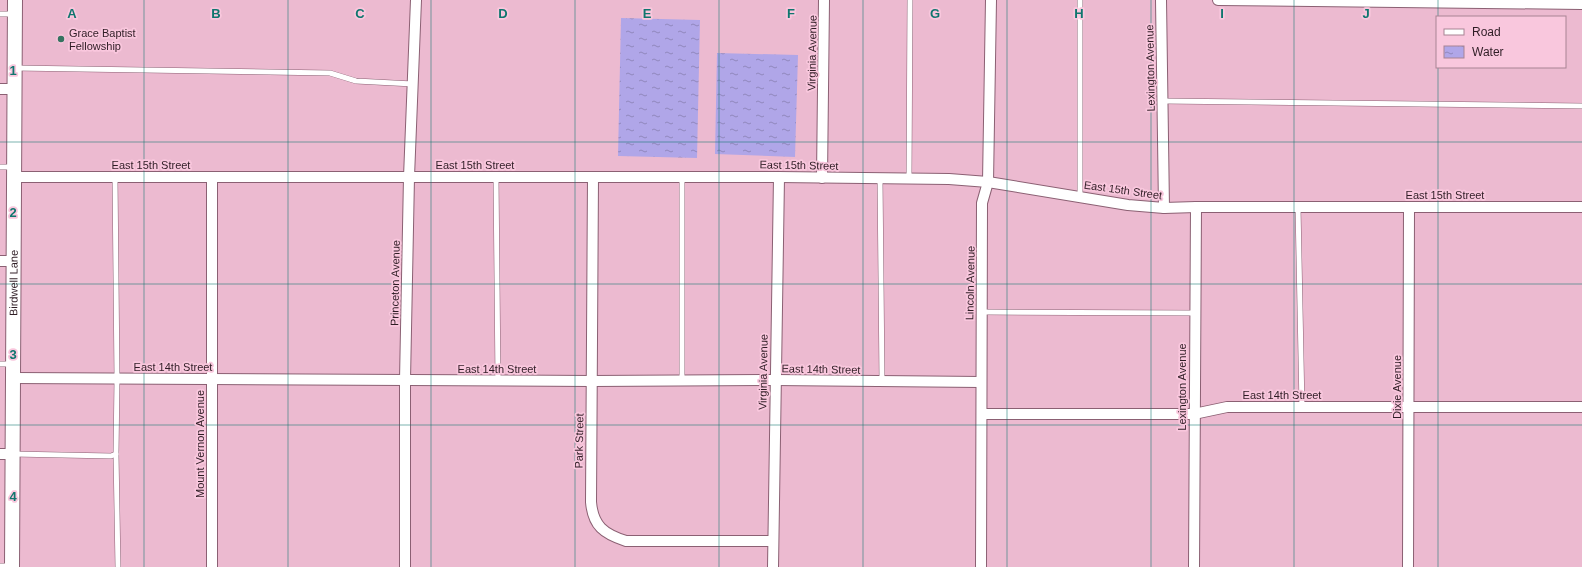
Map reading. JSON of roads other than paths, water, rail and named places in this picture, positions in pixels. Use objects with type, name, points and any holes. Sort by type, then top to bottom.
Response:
[{"type":"main road","name":"Birdwell Lane","points":[[8,566],[6,454],[13,378],[6,364],[7,261],[9,170],[14,89],[15,7]]},
{"type":"street","name":"Princeton Avenue","points":[[405,567],[405,380],[409,177],[416,0]]},
{"type":"street","name":"Virginia Avenue","points":[[822,178],[824,0]]},
{"type":"street","name":"Lincoln Avenue","points":[[981,567],[982,203],[988,182],[992,0]]},
{"type":"street","name":"Lexington Avenue","points":[[1161,0],[1164,208]]},
{"type":"street","points":[[1218,0],[1582,4]]},
{"type":"street","points":[[0,89],[14,89]]},
{"type":"street","name":"East 15th Street","points":[[9,170],[115,177],[593,176],[880,178],[988,182],[1128,205],[1164,208],[1582,207]]},
{"type":"street","name":"Park Street","points":[[593,176],[591,502],[592,514],[595,521],[601,528],[617,538],[626,541],[773,541]]},
{"type":"street","name":"Mount Vernon Avenue","points":[[212,177],[212,567]]},
{"type":"street","name":"Virginia Avenue","points":[[773,567],[779,177]]},
{"type":"street","name":"Lexington Avenue","points":[[1194,567],[1196,207]]},
{"type":"street","name":"Dixie Avenue","points":[[1408,207],[1408,567]]},
{"type":"street","name":"East 14th Street","points":[[13,378],[981,382]]},
{"type":"street","name":"East 14th Street","points":[[982,414],[1194,414],[1227,407],[1582,407]]},
{"type":"lane","points":[[909,179],[910,0]]},
{"type":"lane","points":[[1080,0],[1080,197]]},
{"type":"lane","points":[[0,14],[15,7]]},
{"type":"lane","points":[[14,68],[330,73],[356,81],[413,84]]},
{"type":"lane","points":[[1162,101],[1582,106]]},
{"type":"lane","points":[[115,177],[118,567]]},
{"type":"lane","points":[[496,177],[498,381]]},
{"type":"lane","points":[[682,177],[682,381]]},
{"type":"lane","points":[[880,178],[882,381]]},
{"type":"lane","points":[[1298,207],[1302,407]]},
{"type":"lane","points":[[981,312],[1195,313]]},
{"type":"lane","points":[[6,454],[111,456],[116,454]]},
{"type":"water","points":[[621,18],[700,20],[697,158],[618,156]]},
{"type":"water","points":[[717,53],[798,55],[795,157],[715,154]]},
{"type":"place","name":"Grace Baptist Fellowship","points":[[61,39]]}]
